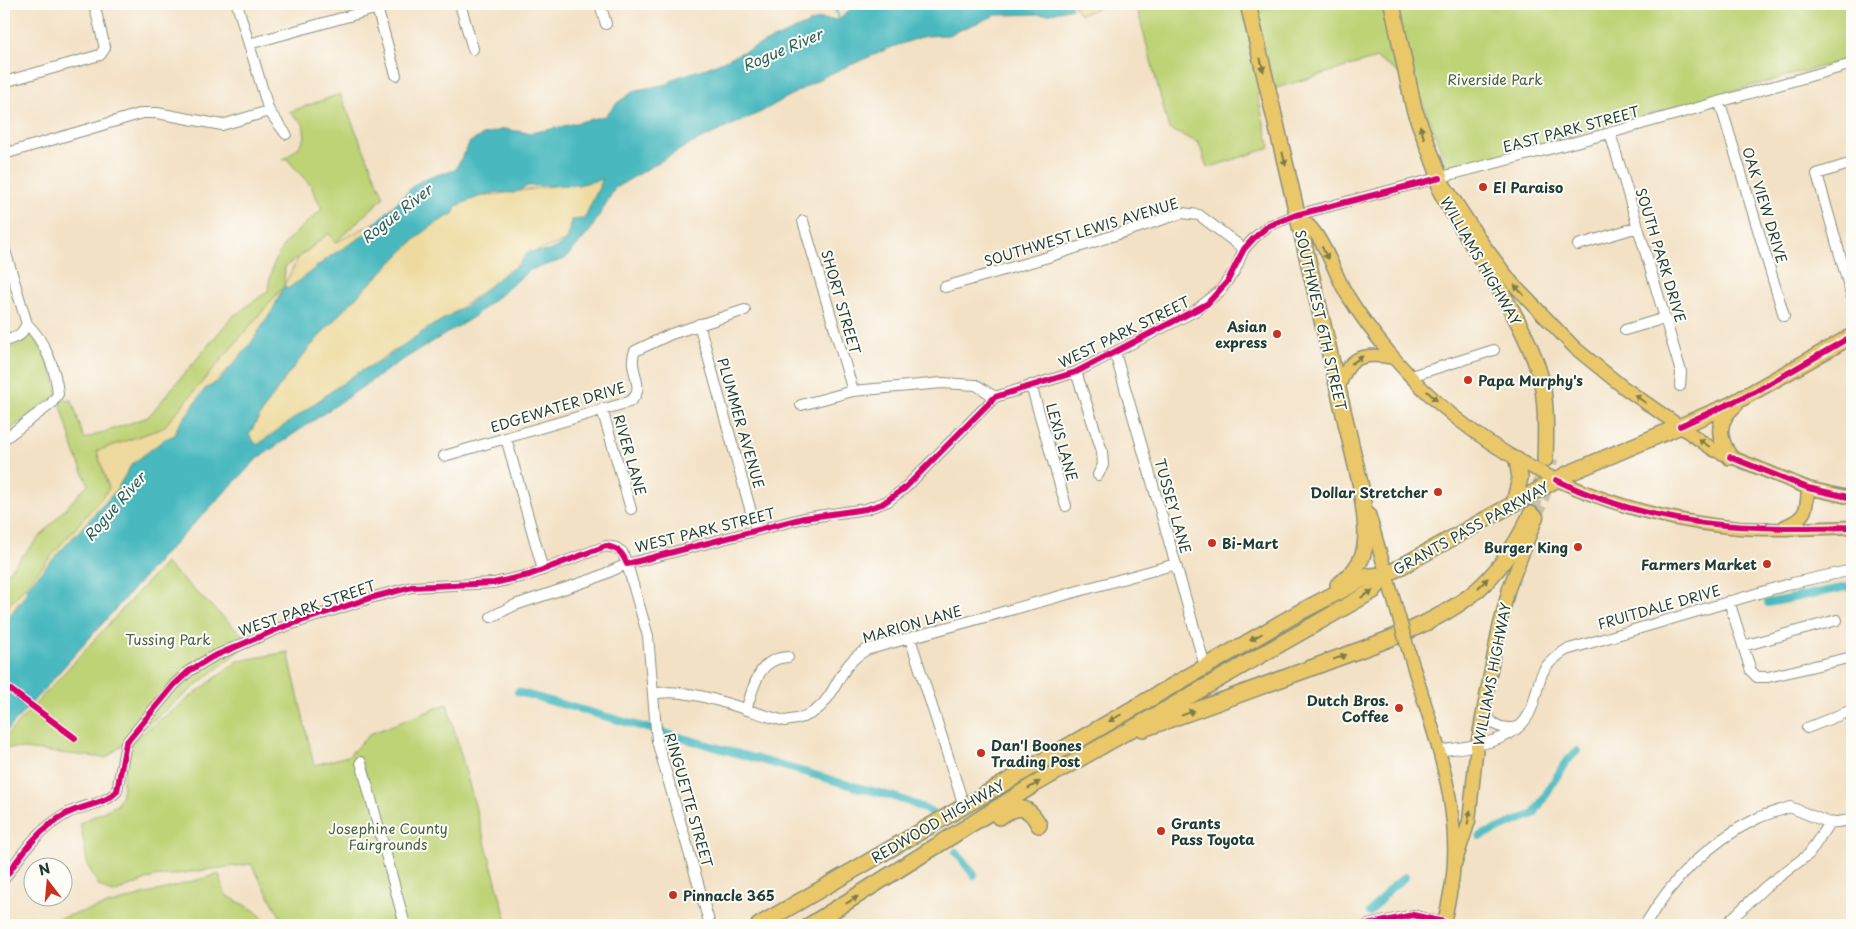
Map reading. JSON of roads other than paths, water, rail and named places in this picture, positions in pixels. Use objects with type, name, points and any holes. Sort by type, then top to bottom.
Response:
[{"type":"highway","name":"WILLIAMS HIGHWAY","points":[[1392,4],[1414,109],[1440,178],[1440,190],[1511,310],[1531,352],[1541,380],[1549,459]]},
{"type":"highway","name":"SOUTHWEST 6TH STREET","points":[[1250,11],[1296,215],[1361,487]]},
{"type":"highway","name":"GRANTS PASS PARKWAY","points":[[1093,750],[1374,591],[1386,575],[1556,480],[1611,453],[1680,426],[1744,397],[1852,336]]},
{"type":"highway","points":[[1730,457],[1721,442],[1720,428],[1728,410],[1744,397]]},
{"type":"highway","points":[[1514,503],[1520,478],[1518,460]]},
{"type":"highway","points":[[1298,613],[1347,579],[1360,564],[1367,544],[1361,487]]},
{"type":"highway","points":[[1093,750],[1139,731],[1376,644],[1438,618],[1471,595],[1496,570],[1534,516]]},
{"type":"highway","name":"GRANTS PASS PARKWAY","points":[[1298,613],[1369,576],[1386,575]]},
{"type":"highway","name":"REDWOOD HIGHWAY","points":[[760,925],[1298,613]]},
{"type":"highway","name":"REDWOOD HIGHWAY","points":[[810,925],[1093,750]]},
{"type":"highway","points":[[899,871],[938,855],[1010,810],[1021,808],[1033,814],[1039,825]]},
{"type":"main road","points":[[1440,178],[1496,262],[1544,318],[1575,348],[1623,387],[1714,450],[1808,488],[1852,498]]},
{"type":"main road","points":[[1296,215],[1313,230],[1346,293],[1394,358],[1411,376],[1476,434],[1518,460],[1556,480],[1610,502],[1660,516],[1713,525],[1778,529],[1852,527]]},
{"type":"main road","points":[[1338,392],[1343,373],[1352,363],[1364,356],[1376,354],[1394,358]]},
{"type":"main road","name":"SOUTHWEST 6TH STREET","points":[[1361,487],[1386,575]]},
{"type":"main road","points":[[1778,529],[1800,519],[1804,513],[1808,488]]},
{"type":"main road","name":"WILLIAMS HIGHWAY","points":[[1446,924],[1455,864],[1469,821],[1477,745],[1484,704],[1509,588],[1534,516]]},
{"type":"main road","name":"WILLIAMS HIGHWAY","points":[[1386,575],[1438,751],[1451,807],[1455,864]]},
{"type":"street","points":[[4,82],[100,55],[105,48],[94,4]]},
{"type":"street","points":[[237,4],[269,111],[286,134]]},
{"type":"street","points":[[249,44],[392,4]]},
{"type":"street","points":[[460,4],[473,49]]},
{"type":"street","points":[[600,4],[606,24]]},
{"type":"street","points":[[377,8],[396,75]]},
{"type":"street","name":"EAST PARK STREET","points":[[1296,215],[1610,133],[1852,64]]},
{"type":"street","name":"OAK VIEW DRIVE","points":[[1720,103],[1784,316]]},
{"type":"street","points":[[4,154],[143,113],[157,113],[222,125],[269,111]]},
{"type":"street","name":"SOUTH PARK DRIVE","points":[[1610,133],[1681,372],[1680,386]]},
{"type":"street","points":[[1852,163],[1817,174],[1852,297]]},
{"type":"street","name":"SOUTHWEST LEWIS AVENUE","points":[[945,287],[1182,213],[1199,215],[1244,249]]},
{"type":"street","name":"WEST PARK STREET","points":[[4,879],[31,840],[49,824],[70,812],[112,797],[117,791],[126,743],[174,685],[189,671],[206,661],[280,628],[412,586],[494,583],[543,570],[606,546],[616,548],[622,552],[628,564],[804,518],[866,509],[888,501],[905,488],[995,397],[1076,372],[1207,304],[1227,282],[1244,249],[1254,238],[1268,226],[1296,215]]},
{"type":"street","name":"SHORT STREET","points":[[803,221],[853,392]]},
{"type":"street","points":[[1578,245],[1638,227]]},
{"type":"street","points":[[4,247],[27,324],[34,331],[53,366],[58,394],[51,404],[4,439]]},
{"type":"street","name":"EDGEWATER DRIVE","points":[[444,456],[629,402],[637,394],[637,381],[632,359],[635,351],[699,324],[745,310]]},
{"type":"street","points":[[1624,330],[1665,318]]},
{"type":"street","points":[[4,342],[20,335],[27,324]]},
{"type":"street","name":"PLUMMER AVENUE","points":[[699,324],[756,530]]},
{"type":"street","points":[[1411,376],[1494,350]]},
{"type":"street","name":"TUSSEY LANE","points":[[1115,353],[1205,666]]},
{"type":"street","points":[[1076,372],[1102,452],[1103,465],[1098,475]]},
{"type":"street","points":[[801,405],[853,392],[915,384],[964,383],[976,385],[995,397]]},
{"type":"street","name":"LEXIS LANE","points":[[1031,385],[1066,506]]},
{"type":"street","name":"RIVER LANE","points":[[602,409],[631,508]]},
{"type":"street","points":[[506,438],[543,570]]},
{"type":"street","points":[[491,617],[515,605],[593,579],[628,564]]},
{"type":"street","name":"RINGUETTE STREET","points":[[628,564],[648,636],[655,727],[660,753],[710,925]]},
{"type":"street","name":"MARION LANE","points":[[653,694],[681,692],[785,721],[802,718],[824,705],[852,660],[859,654],[1176,564]]},
{"type":"street","name":"FRUITDALE DRIVE","points":[[1438,751],[1477,745],[1505,736],[1518,726],[1528,717],[1539,677],[1544,668],[1554,657],[1566,650],[1793,583],[1852,570]]},
{"type":"street","points":[[1729,601],[1751,671],[1763,678],[1852,657]]},
{"type":"street","points":[[1743,646],[1837,620]]},
{"type":"street","points":[[910,638],[964,806]]},
{"type":"street","points":[[746,710],[758,674],[775,659],[788,657]]},
{"type":"street","points":[[1484,704],[1486,713],[1492,723],[1503,728],[1518,726]]},
{"type":"street","points":[[1807,728],[1852,710]]},
{"type":"street","points":[[360,762],[405,925]]},
{"type":"street","points":[[1644,925],[1679,877],[1713,846],[1758,818],[1790,807],[1829,823],[1852,820]]},
{"type":"street","points":[[1725,925],[1765,887],[1808,854],[1829,823]]},
{"type":"street","points":[[1367,925],[1413,915],[1446,924]]},
{"type":"water","name":"Rogue River","points":[[856,4],[1070,4],[1072,8],[1047,14],[996,15],[948,35],[925,36],[892,47],[825,76],[761,112],[688,145],[615,188],[590,231],[565,259],[530,270],[472,318],[399,362],[257,459],[159,560],[4,734],[4,624],[25,595],[28,586],[116,491],[132,464],[165,439],[175,435],[177,428],[205,389],[218,382],[251,343],[272,311],[284,286],[289,288],[332,255],[363,236],[414,185],[426,178],[455,170],[470,142],[483,135],[504,129],[529,133],[605,116],[617,103],[636,90],[668,84],[675,78],[709,67],[819,19],[839,20]],"holes":[[[603,179],[584,219],[572,220],[567,241],[549,251],[528,252],[518,266],[502,275],[466,306],[428,328],[384,359],[357,373],[257,445],[249,435],[293,367],[328,327],[416,238],[453,214],[456,206],[497,192],[514,193],[528,186],[578,185]]]},
{"type":"waterway","points":[[832,4],[838,15],[838,21]]},
{"type":"waterway","points":[[1768,603],[1852,586]]},
{"type":"waterway","points":[[518,692],[894,797],[932,813]]},
{"type":"waterway","points":[[1480,836],[1534,814],[1565,763],[1577,751]]},
{"type":"waterway","points":[[956,852],[974,875]]},
{"type":"waterway","points":[[1370,912],[1390,889],[1405,877]]},
{"type":"tunnel","points":[[1537,517],[1547,487],[1552,459]]},
{"type":"tunnel","points":[[1531,514],[1541,480]]},
{"type":"place","name":"El Paraiso","points":[[1483,187]]},
{"type":"place","name":"Asian express","points":[[1277,334]]},
{"type":"place","name":"Papa Murphy's","points":[[1468,380]]},
{"type":"place","name":"Dollar Stretcher","points":[[1438,492]]},
{"type":"place","name":"Bi-Mart","points":[[1212,543]]},
{"type":"place","name":"Burger King","points":[[1578,547]]},
{"type":"place","name":"Farmers Market","points":[[1767,564]]},
{"type":"place","name":"Dutch Bros. Coffee","points":[[1399,708]]},
{"type":"place","name":"Dan'l Boones Trading Post","points":[[981,753]]},
{"type":"place","name":"Grants Pass Toyota","points":[[1161,831]]},
{"type":"place","name":"Pinnacle 365","points":[[673,895]]},
{"type":"park label","name":"Riverside Park","points":[[1495,79]]},
{"type":"park label","name":"Tussing Park","points":[[168,639]]},
{"type":"park label","name":"Josephine County Fairgrounds","points":[[388,836]]}]
